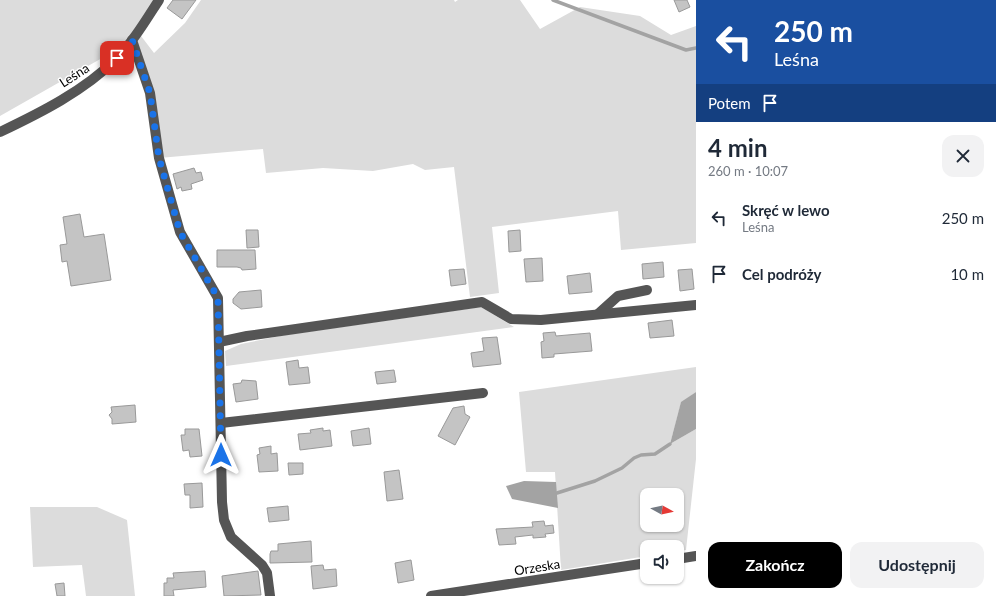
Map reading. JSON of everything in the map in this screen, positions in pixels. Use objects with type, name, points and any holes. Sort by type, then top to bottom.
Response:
[{"type":"street","name":"Leśna","points":[[0,132],[85,84],[117,58],[132,40],[159,0]]},
{"type":"street","points":[[132,40],[150,93],[159,158],[180,232],[218,298],[222,502],[224,520],[232,537],[267,573],[270,596]]},
{"type":"street","points":[[598,314],[618,296],[647,290]]},
{"type":"street","points":[[219,342],[247,336],[482,302],[511,319],[541,320],[696,305]]},
{"type":"street","points":[[221,423],[483,393]]},
{"type":"street","points":[[684,557],[696,556]]},
{"type":"street","name":"Orzeska","points":[[431,596],[640,564]]},
{"type":"shaded area","points":[[0,0],[159,0],[138,32],[154,53],[185,23],[201,0],[454,0],[455,2],[458,0],[520,0],[540,29],[580,7],[640,16],[671,35],[696,26],[696,243],[621,250],[618,211],[492,227],[499,293],[470,297],[454,167],[425,170],[413,164],[373,171],[323,168],[266,173],[263,149],[159,158],[150,93],[132,41],[0,116]]},
{"type":"shaded area","points":[[481,307],[514,327],[226,366],[225,351],[241,344],[285,335]]},
{"type":"shaded area","points":[[696,367],[696,392],[681,403],[670,444],[696,429],[696,459],[686,550],[684,550],[684,540],[640,540],[640,557],[561,570],[555,472],[526,472],[519,392]]},
{"type":"shaded area","points":[[696,392],[696,429],[670,444],[681,402]]},
{"type":"shaded area","points":[[524,481],[556,482],[558,508],[512,499],[506,486]]},
{"type":"shaded area","points":[[30,507],[97,507],[127,520],[135,596],[86,596],[82,565],[33,567]]},
{"type":"building","points":[[173,0],[196,0],[182,19],[167,8]]},
{"type":"building","points":[[674,0],[687,0],[690,7],[679,12]]},
{"type":"building","points":[[194,168],[196,173],[201,172],[203,180],[191,184],[192,189],[182,191],[181,187],[177,189],[173,174]]},
{"type":"building","points":[[80,214],[84,237],[104,234],[111,280],[71,286],[67,261],[62,262],[60,245],[67,244],[63,217]]},
{"type":"building","points":[[246,230],[258,230],[259,247],[247,248]]},
{"type":"building","points":[[520,230],[521,251],[509,252],[508,231]]},
{"type":"building","points":[[217,250],[255,250],[256,269],[242,270],[241,268],[237,267],[217,267]]},
{"type":"building","points":[[542,258],[543,281],[526,282],[524,259]]},
{"type":"building","points":[[663,262],[664,277],[643,279],[642,264]]},
{"type":"building","points":[[464,269],[466,284],[451,286],[449,270]]},
{"type":"building","points":[[692,269],[694,289],[680,291],[678,270]]},
{"type":"building","points":[[590,273],[592,292],[569,294],[567,276]]},
{"type":"building","points":[[261,290],[262,307],[241,309],[233,303],[233,299],[239,292]]},
{"type":"building","points":[[672,320],[674,336],[650,338],[648,323]]},
{"type":"building","points":[[555,332],[556,336],[590,333],[592,351],[554,354],[554,357],[542,358],[541,342],[544,341],[543,333]]},
{"type":"building","points":[[497,337],[501,364],[473,367],[471,353],[484,351],[482,338]]},
{"type":"building","points":[[298,360],[299,368],[308,367],[310,383],[289,385],[286,362]]},
{"type":"building","points":[[394,370],[396,382],[377,384],[375,372]]},
{"type":"building","points":[[242,380],[256,381],[258,399],[236,402],[233,384],[241,383]]},
{"type":"building","points":[[135,405],[136,422],[112,424],[112,419],[109,415],[112,412],[111,407]]},
{"type":"building","points":[[464,406],[465,414],[470,417],[455,445],[438,436],[453,408]]},
{"type":"building","points":[[323,428],[323,431],[330,430],[332,446],[300,450],[298,434],[311,433],[310,430]]},
{"type":"building","points":[[369,428],[371,444],[353,446],[351,431]]},
{"type":"building","points":[[185,429],[199,429],[202,456],[190,457],[189,450],[183,451],[181,435],[185,435]]},
{"type":"building","points":[[271,446],[271,454],[277,453],[278,471],[259,472],[257,455],[260,454],[259,448]]},
{"type":"building","points":[[288,463],[303,463],[303,474],[289,475]]},
{"type":"building","points":[[399,470],[403,499],[387,501],[384,472]]},
{"type":"building","points":[[202,483],[203,507],[190,508],[190,495],[185,495],[184,484]]},
{"type":"building","points":[[288,506],[289,520],[269,522],[267,508]]},
{"type":"building","points":[[544,521],[545,526],[553,525],[554,533],[545,534],[546,537],[533,538],[533,535],[515,537],[516,544],[499,545],[496,529],[533,527],[532,522]]},
{"type":"building","points":[[311,541],[312,562],[270,563],[271,551],[278,551],[278,544]]},
{"type":"building","points":[[411,560],[414,580],[398,583],[395,563]]},
{"type":"building","points":[[323,565],[324,570],[336,569],[337,586],[313,589],[311,566]]},
{"type":"building","points":[[205,571],[206,587],[173,590],[174,596],[164,596],[164,583],[167,583],[167,578],[174,578],[173,573]]},
{"type":"building","points":[[258,571],[261,595],[224,596],[222,576]]},
{"type":"building","points":[[64,583],[65,596],[57,596],[55,584]]},
{"type":"waterway","points":[[553,0],[686,50],[696,48]]},
{"type":"waterway","points":[[557,493],[595,481],[622,468],[634,458],[641,455],[655,454],[670,444]]},
{"type":"route","points":[[117,58],[132,40],[150,93],[159,158],[180,232],[218,298],[221,455]]}]
